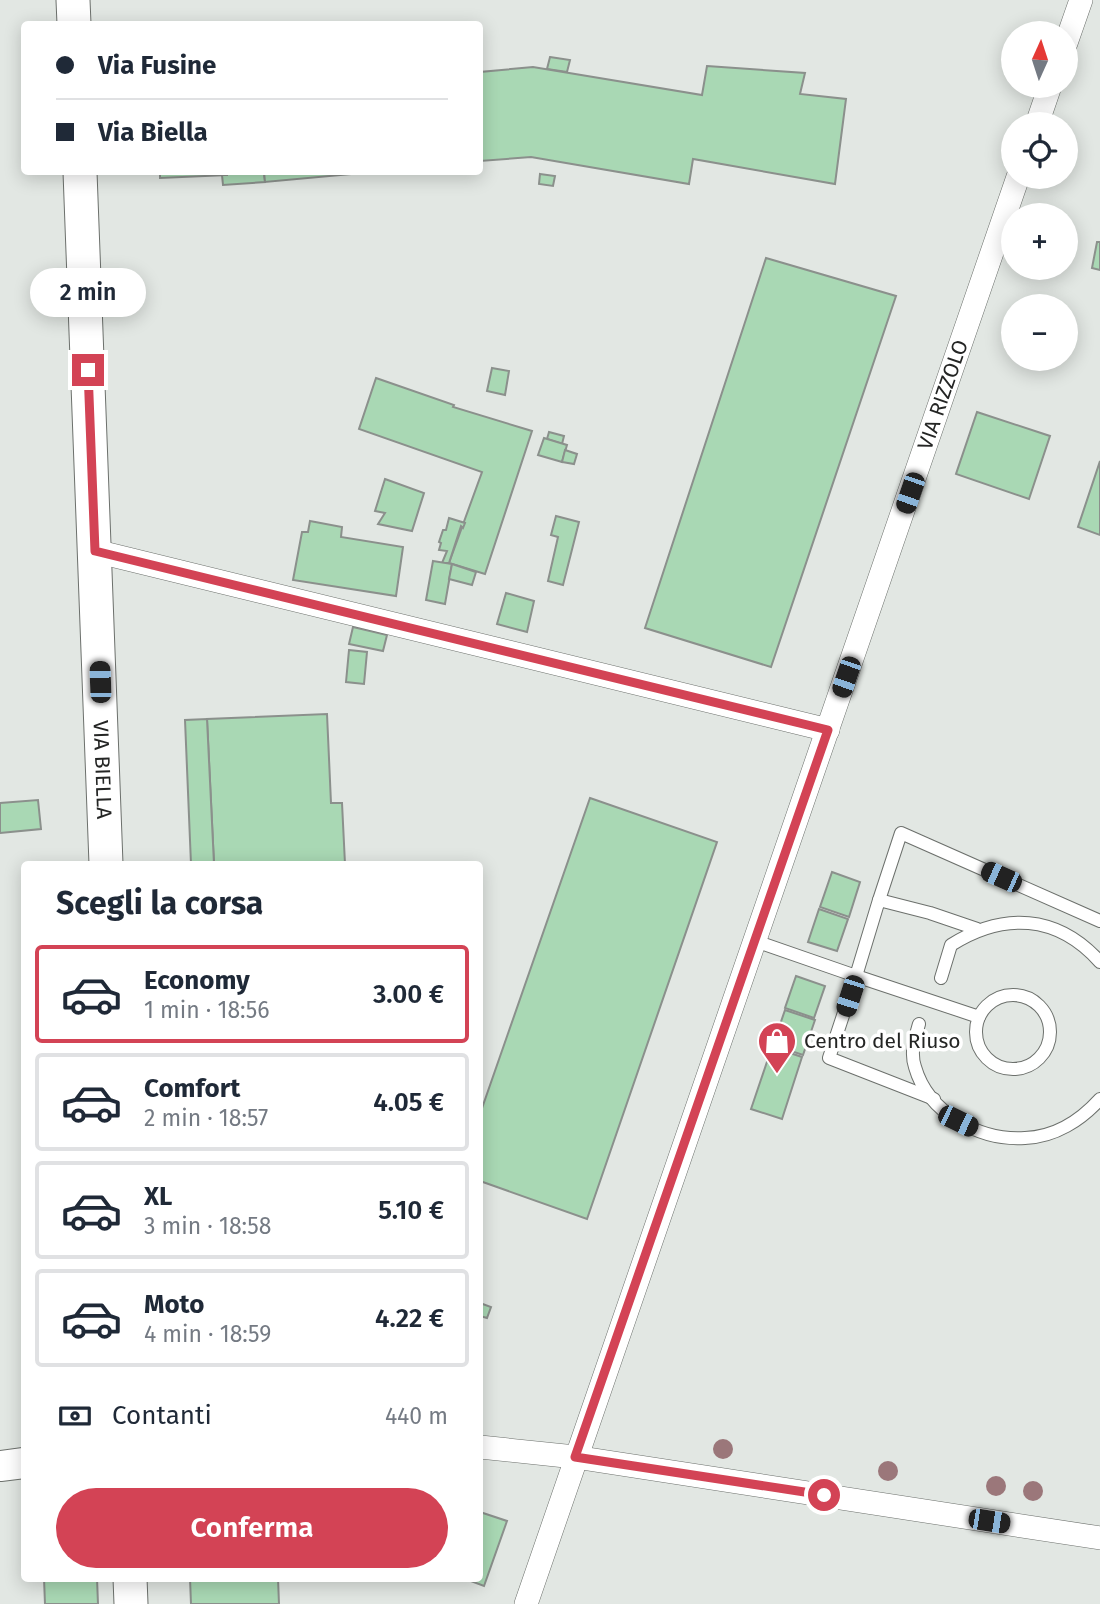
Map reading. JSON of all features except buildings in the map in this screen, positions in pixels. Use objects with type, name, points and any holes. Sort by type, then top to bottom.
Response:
[{"type":"main road","points":[[73,0],[74,21]]},
{"type":"main road","name":"VIA BIELLA","points":[[80,175],[107,861]]},
{"type":"main road","points":[[130,1582],[131,1604]]},
{"type":"street","points":[[1074,21],[1081,0]]},
{"type":"street","name":"VIA RIZZOLO","points":[[526,1604],[1014,189]]},
{"type":"street","points":[[95,551],[828,730]]},
{"type":"street","points":[[483,1447],[575,1457],[1100,1538]]},
{"type":"street","points":[[0,1466],[21,1463]]},
{"type":"lane","points":[[933,1099],[829,1058],[901,833],[1100,921]]},
{"type":"lane","points":[[879,900],[977,929]]},
{"type":"lane","points":[[941,978],[951,945],[977,929],[1010,923],[1032,923],[1052,929],[1072,938],[1100,962]]},
{"type":"lane","points":[[755,941],[979,1017]]},
{"type":"lane","points":[[1010,994],[1034,1001],[1044,1010],[1049,1022],[1047,1048],[1040,1058],[1029,1066],[1003,1068],[982,1053],[976,1041],[975,1027],[979,1017],[987,1004],[1010,994]]},
{"type":"lane","points":[[919,1024],[913,1044],[914,1066],[925,1088],[940,1107],[958,1121],[980,1132],[1003,1138],[1027,1138],[1050,1133],[1072,1124],[1100,1099]]},
{"type":"place","name":"Centro del Riuso","points":[[777,1075]]},
{"type":"route","points":[[88,370],[95,551],[828,730],[575,1457],[824,1495]]}]
